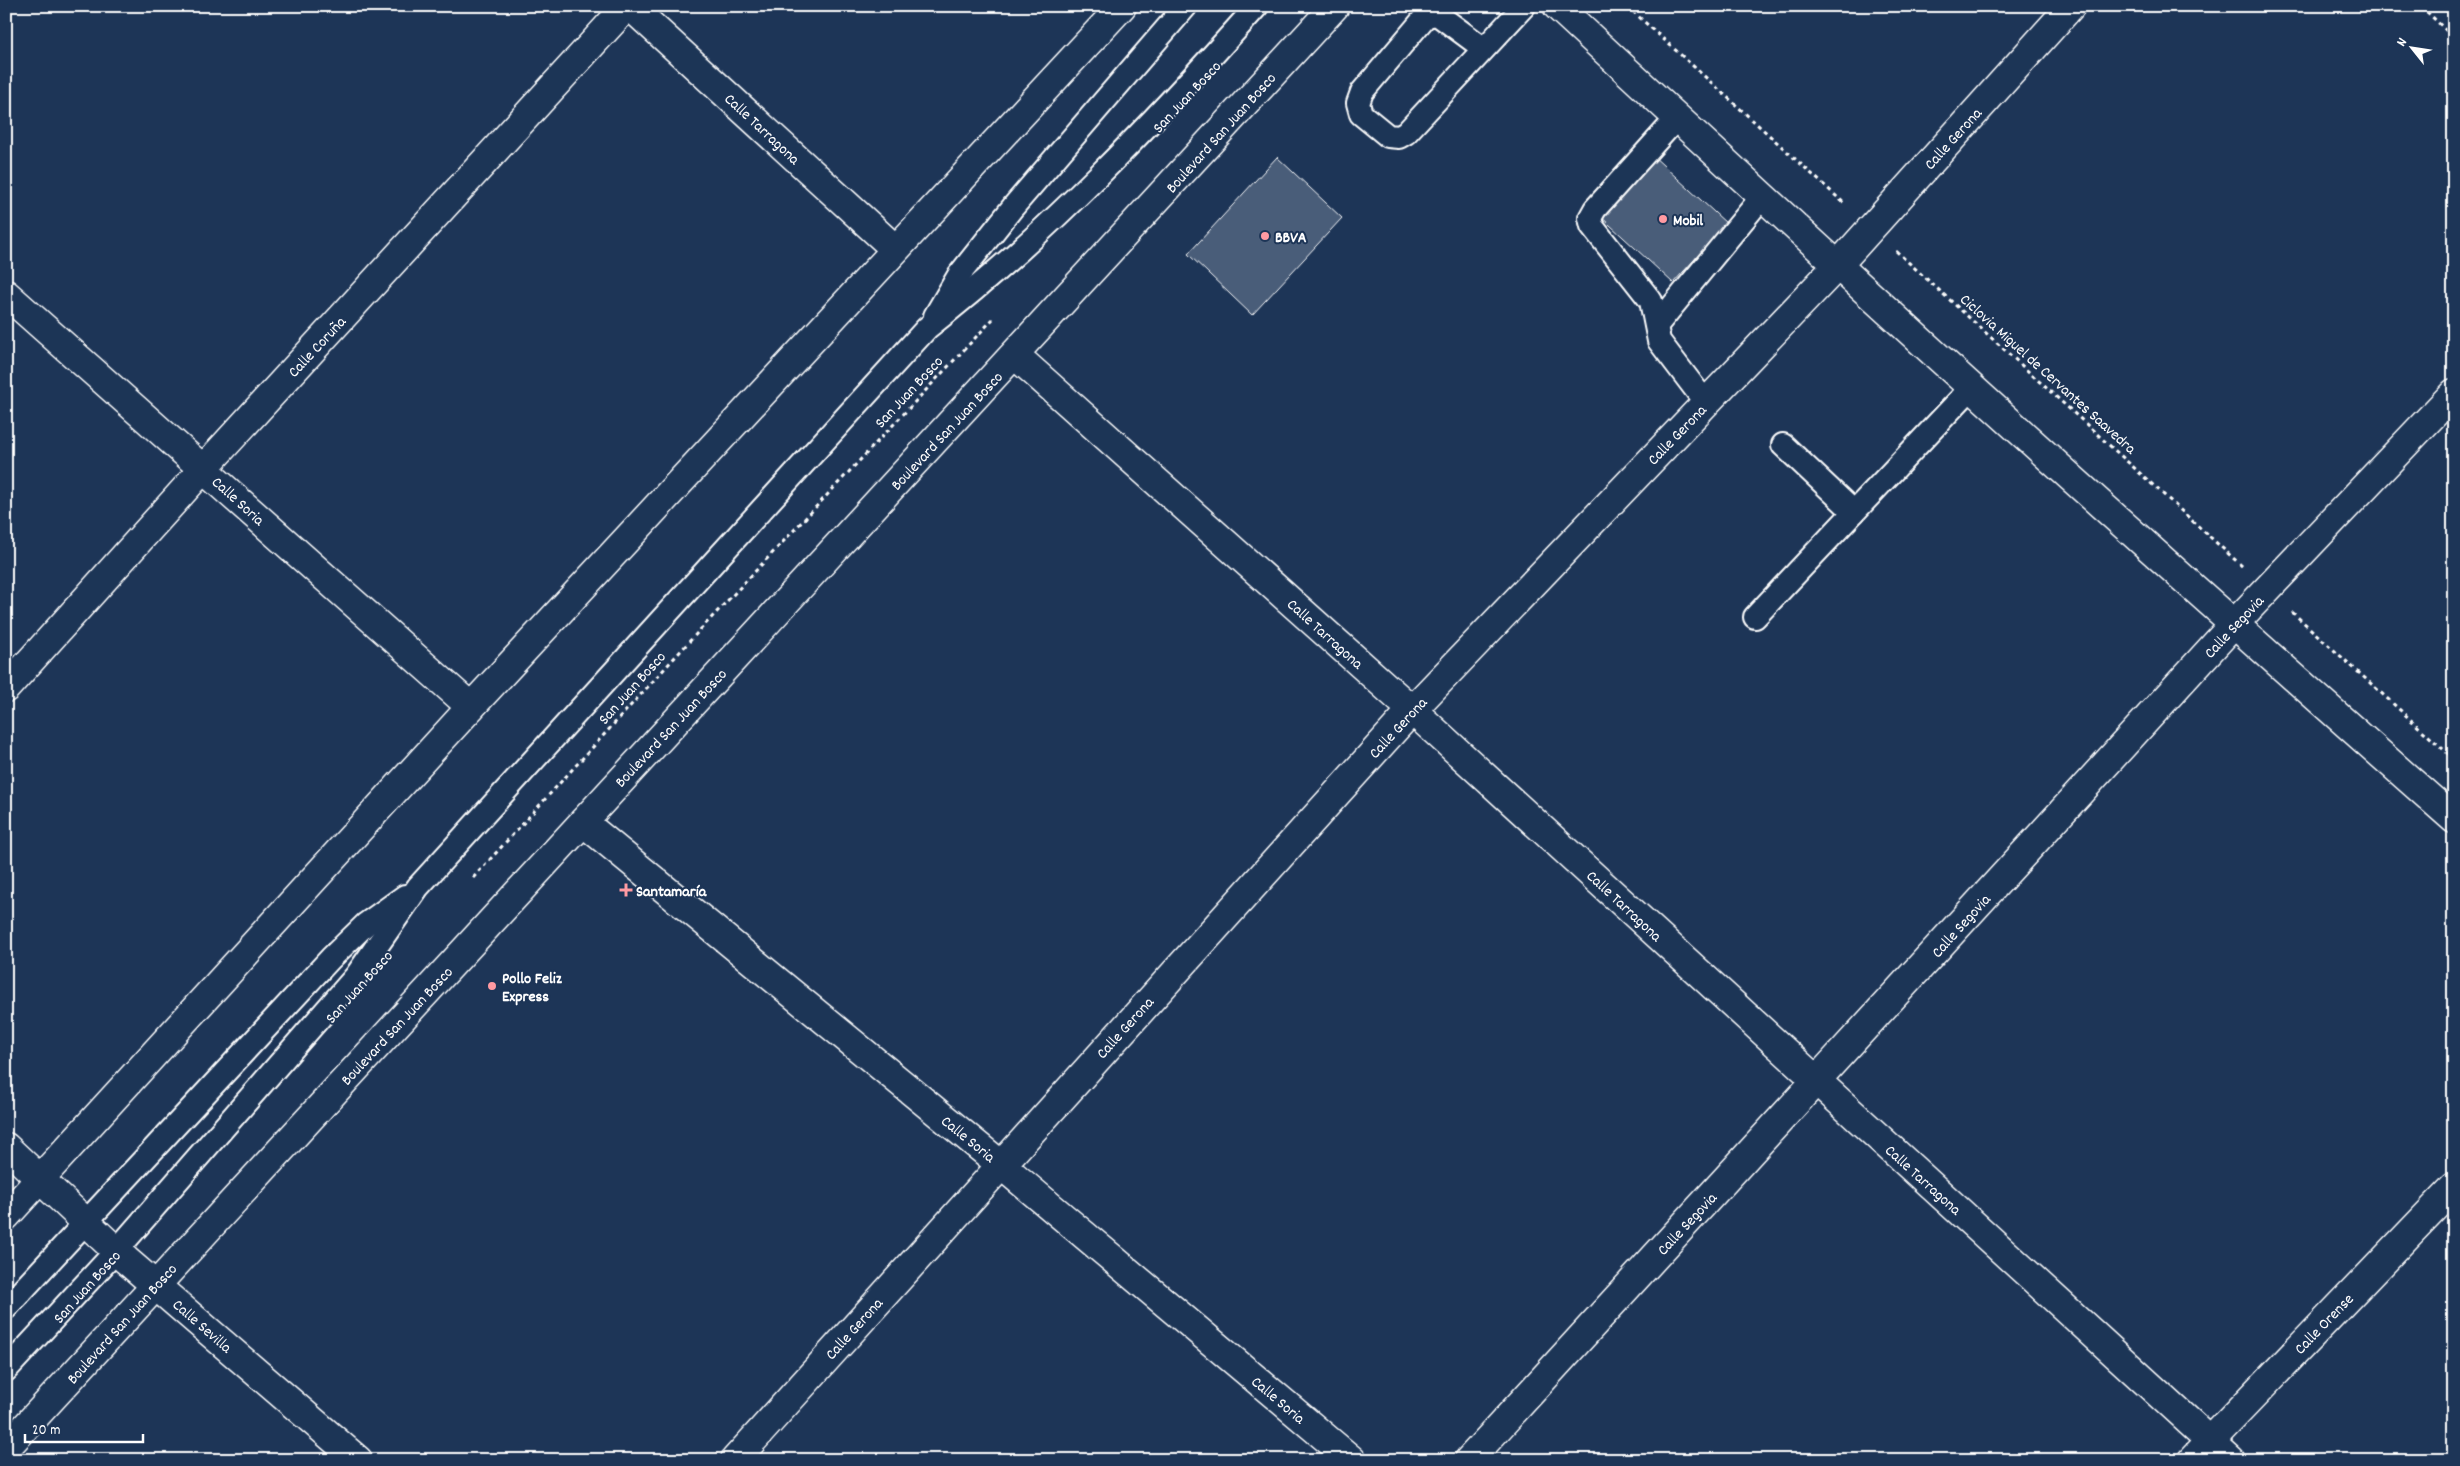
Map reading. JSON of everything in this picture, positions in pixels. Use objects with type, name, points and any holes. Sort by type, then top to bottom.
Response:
[{"type":"street","name":"Calle Tarragona","points":[[629,6],[895,249]]},
{"type":"street","name":"Calle Coruña","points":[[6,688],[204,468],[629,6]]},
{"type":"street","points":[[6,1216],[471,708],[1122,6]]},
{"type":"street","name":"Boulevard San Juan Bosco","points":[[6,1448],[1015,355],[1334,6]]},
{"type":"street","points":[[1557,6],[1971,388],[2233,625],[2454,819]]},
{"type":"street","name":"Calle Gerona","points":[[735,1460],[1000,1164],[1412,710],[1837,266],[2071,6]]},
{"type":"street","name":"Calle Soria","points":[[6,294],[204,468],[471,708]]},
{"type":"street","name":"Calle Tarragona","points":[[1015,355],[1412,710],[2232,1460]]},
{"type":"street","name":"Calle Segovia","points":[[1469,1460],[2233,625],[2454,393]]},
{"type":"street","name":"Calle Soria","points":[[583,822],[1000,1164],[1352,1460]]},
{"type":"street","name":"Calle Sevilla","points":[[6,1147],[156,1285],[358,1460]]},
{"type":"street","name":"Calle Orense","points":[[2192,1460],[2454,1187]]},
{"type":"lane","points":[[927,328],[959,275],[1013,207],[1186,6]]},
{"type":"lane","points":[[6,1370],[117,1250],[356,976],[418,887],[927,328],[984,284],[1067,207],[1215,53],[1257,6]]},
{"type":"lane","points":[[1483,48],[1437,14],[1426,16],[1362,92],[1358,103],[1362,114],[1388,136],[1399,137],[1406,134],[1483,48],[1524,6]]},
{"type":"lane","points":[[1677,118],[1595,209],[1590,218],[1592,226],[1651,301],[1659,341],[1706,403]]},
{"type":"lane","points":[[1657,325],[1762,197]]},
{"type":"lane","points":[[1755,617],[1971,388]]},
{"type":"lane","points":[[1783,445],[1854,512]]},
{"type":"lane","points":[[6,1308],[331,958],[366,924],[418,887]]},
{"type":"path","name":"Ciclovia Miguel de Cervantes Saavedra","points":[[1627,6],[2454,759]]},
{"type":"path","points":[[2421,6],[2454,38]]},
{"type":"path","name":"San Juan Bosco","points":[[469,882],[698,632],[999,312]]},
{"type":"building","name":"Mobil","points":[[1652,155],[1727,224],[1673,283],[1598,214]]},
{"type":"building","name":"BBVA","points":[[1277,157],[1342,218],[1252,315],[1188,254]]},
{"type":"place","name":"Mobil","points":[[1663,219]]},
{"type":"place","name":"BBVA","points":[[1265,236]]},
{"type":"place","name":"Santamaría","points":[[626,890]]},
{"type":"place","name":"Pollo Feliz Express","points":[[492,986]]}]
